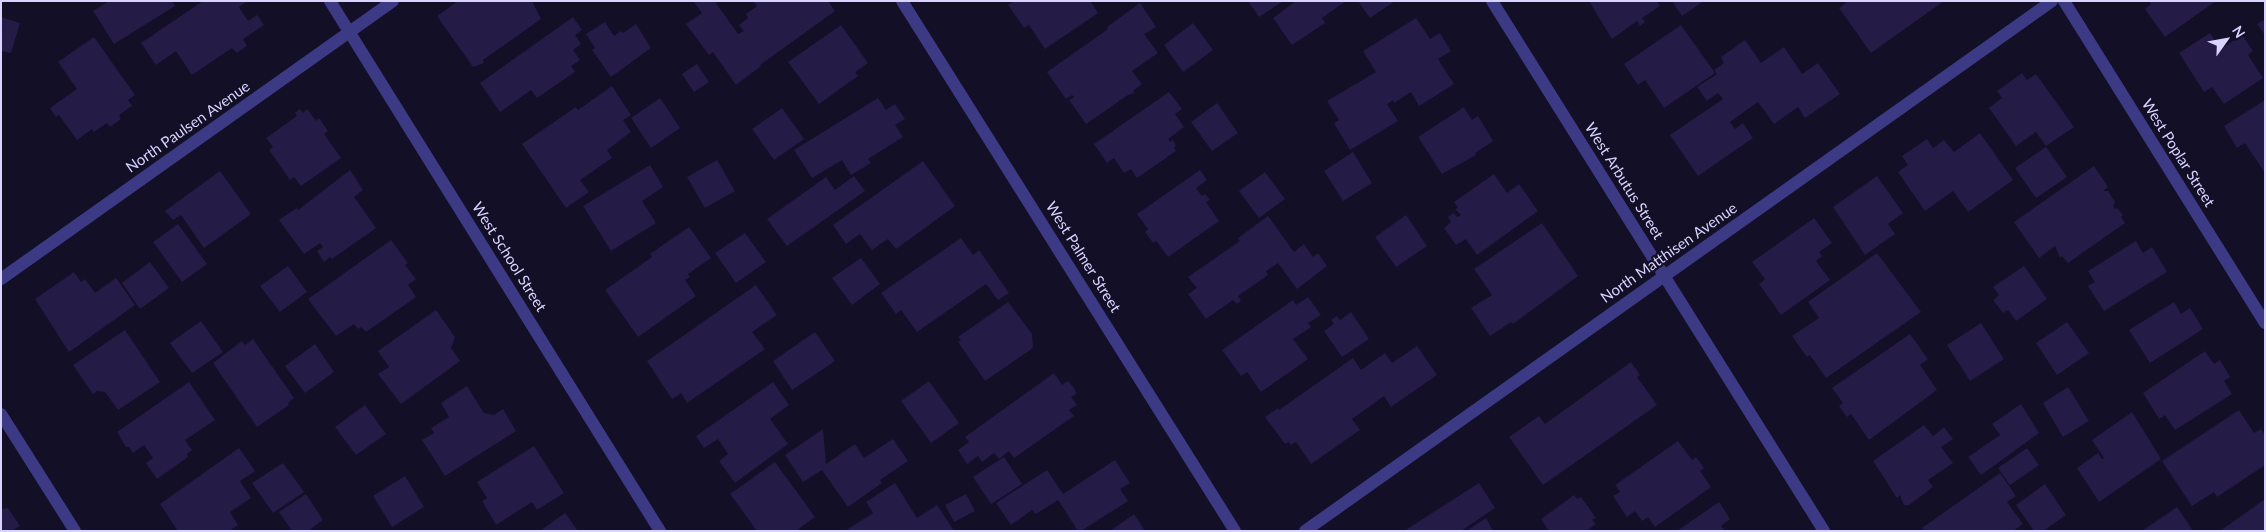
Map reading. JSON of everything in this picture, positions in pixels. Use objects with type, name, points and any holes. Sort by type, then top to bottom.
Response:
[{"type":"street","name":"West School Street","points":[[330,1],[660,531]]},
{"type":"street","name":"North Paulsen Avenue","points":[[1,279],[393,1]]},
{"type":"street","name":"West Palmer Street","points":[[902,1],[1235,531]]},
{"type":"street","name":"West Arbutus Street","points":[[1492,1],[1824,531]]},
{"type":"street","name":"North Matthisen Avenue","points":[[1304,531],[2052,1]]},
{"type":"street","name":"West Poplar Street","points":[[2064,1],[2265,323]]},
{"type":"street","points":[[1,414],[75,531]]},
{"type":"building","points":[[109,1],[172,1],[175,6],[114,44],[93,11]]},
{"type":"building","points":[[203,1],[247,1],[239,7],[248,21],[257,15],[264,25],[243,39],[247,46],[237,53],[232,48],[192,75],[176,51],[156,65],[141,43]]},
{"type":"building","points":[[458,1],[529,1],[530,3],[532,1],[541,19],[483,60],[484,63],[473,67],[437,16]]},
{"type":"building","points":[[693,1],[718,1],[716,3],[738,34],[744,31],[739,25],[748,18],[746,14],[757,6],[753,1],[828,1],[835,11],[760,65],[736,85],[713,52],[709,55],[686,24],[702,13]]},
{"type":"building","points":[[1014,1],[1090,1],[1098,13],[1045,49],[1029,25],[1024,28],[1008,5]]},
{"type":"building","points":[[1248,1],[1283,1],[1259,17]]},
{"type":"building","points":[[1296,1],[1346,1],[1322,18],[1325,23],[1292,45],[1273,18]]},
{"type":"building","points":[[1358,1],[1395,1],[1370,18]]},
{"type":"building","points":[[1589,1],[1657,1],[1660,6],[1642,18],[1645,22],[1640,26],[1637,21],[1612,39]]},
{"type":"building","points":[[1672,1],[1704,1],[1682,16]]},
{"type":"building","points":[[1848,1],[1944,1],[1871,53],[1839,8]]},
{"type":"building","points":[[2149,1],[2216,1],[2165,37],[2145,9],[2151,4]]},
{"type":"building","points":[[1140,3],[1156,27],[1144,34],[1158,53],[1132,71],[1142,84],[1133,91],[1134,93],[1128,95],[1086,124],[1069,100],[1074,97],[1072,95],[1066,99],[1047,72],[1108,29],[1107,27]]},
{"type":"building","points":[[1,17],[20,23],[11,53],[1,51]]},
{"type":"building","points":[[573,17],[582,30],[575,35],[581,44],[573,50],[580,60],[571,66],[575,72],[537,98],[531,90],[500,112],[480,83]]},
{"type":"building","points":[[1416,18],[1430,39],[1440,33],[1451,51],[1438,59],[1454,84],[1419,106],[1411,92],[1394,103],[1393,100],[1387,104],[1398,121],[1350,150],[1334,123],[1339,120],[1327,101],[1376,72],[1363,51]]},
{"type":"building","points":[[2265,19],[2265,35],[2257,24]]},
{"type":"building","points":[[605,22],[614,36],[621,31],[623,33],[636,24],[651,48],[611,77],[592,50],[595,48],[586,34]]},
{"type":"building","points":[[1193,23],[1213,50],[1183,72],[1164,45]]},
{"type":"building","points":[[841,25],[868,63],[855,72],[858,76],[819,104],[788,62]]},
{"type":"building","points":[[1681,25],[1715,73],[1664,108],[1645,80],[1638,85],[1624,64]]},
{"type":"building","points":[[2210,33],[2221,49],[2242,35],[2253,51],[2248,55],[2263,78],[2224,104],[2212,87],[2204,92],[2179,53]]},
{"type":"building","points":[[94,37],[135,95],[128,100],[132,106],[119,115],[121,119],[110,127],[107,123],[94,132],[92,129],[77,140],[59,115],[56,117],[50,108],[77,89],[58,62]]},
{"type":"building","points":[[1745,40],[1761,63],[1784,47],[1802,74],[1818,63],[1840,94],[1805,118],[1798,107],[1774,124],[1758,102],[1730,122],[1735,129],[1743,123],[1753,138],[1698,176],[1670,135],[1723,99],[1718,93],[1707,101],[1697,87],[1717,74],[1714,70],[1724,63],[1721,57]]},
{"type":"building","points":[[697,64],[709,82],[694,92],[682,74]]},
{"type":"building","points":[[2022,73],[2027,80],[2036,74],[2074,127],[2046,146],[2036,132],[2016,146],[1989,108],[2002,98],[1997,91]]},
{"type":"building","points":[[612,86],[631,115],[623,120],[631,132],[607,150],[612,158],[580,180],[589,192],[566,208],[522,144],[576,107],[578,110]]},
{"type":"building","points":[[1169,92],[1182,109],[1175,114],[1184,127],[1168,139],[1170,142],[1173,140],[1176,151],[1137,178],[1131,169],[1124,173],[1114,158],[1107,163],[1094,144]]},
{"type":"building","points":[[660,98],[680,128],[651,148],[631,118]]},
{"type":"building","points":[[878,98],[886,110],[895,104],[905,119],[895,125],[903,137],[868,159],[871,163],[851,175],[842,160],[812,178],[794,150]]},
{"type":"building","points":[[2265,100],[2265,173],[2245,143],[2237,148],[2224,126]]},
{"type":"building","points":[[1217,103],[1238,133],[1212,151],[1191,122]]},
{"type":"building","points":[[1464,107],[1472,120],[1478,116],[1493,141],[1475,153],[1476,155],[1442,174],[1418,137]]},
{"type":"building","points":[[782,108],[804,139],[774,160],[752,129]]},
{"type":"building","points":[[300,109],[303,113],[307,109],[316,121],[319,118],[328,131],[324,134],[341,158],[301,186],[294,177],[290,180],[269,150],[273,147],[266,138],[297,116],[295,113]]},
{"type":"building","points":[[1980,133],[2013,180],[1968,212],[1953,191],[1925,211],[1898,172],[1908,165],[1902,156],[1927,139],[1933,148],[1944,140],[1954,152]]},
{"type":"building","points":[[2046,147],[2067,177],[2036,198],[2015,168]]},
{"type":"building","points":[[1353,152],[1372,183],[1343,201],[1324,171]]},
{"type":"building","points":[[717,160],[735,191],[705,208],[687,177]]},
{"type":"building","points":[[923,161],[955,206],[896,249],[888,239],[872,250],[860,234],[846,244],[833,225]]},
{"type":"building","points":[[650,165],[663,187],[642,201],[656,223],[611,251],[583,206]]},
{"type":"building","points":[[2094,166],[2108,187],[2103,191],[2108,191],[2115,202],[2113,206],[2123,215],[2121,217],[2125,223],[2068,263],[2062,256],[2060,258],[2055,246],[2039,258],[2014,222]]},
{"type":"building","points":[[350,170],[363,190],[354,197],[376,228],[332,259],[330,257],[324,262],[317,251],[323,247],[320,243],[304,254],[279,220],[297,208],[298,210]]},
{"type":"building","points":[[1200,170],[1207,180],[1196,188],[1202,196],[1205,194],[1210,200],[1206,202],[1219,221],[1168,257],[1156,241],[1153,243],[1145,232],[1148,229],[1137,214]]},
{"type":"building","points":[[220,171],[251,214],[204,248],[181,215],[173,220],[165,211]]},
{"type":"building","points":[[1265,172],[1285,199],[1259,218],[1239,191]]},
{"type":"building","points":[[1494,174],[1507,193],[1519,184],[1538,211],[1477,255],[1466,239],[1456,245],[1444,228],[1451,222],[1448,217],[1454,213],[1457,217],[1461,215],[1455,209],[1458,208],[1454,202]]},
{"type":"building","points":[[854,176],[865,191],[787,246],[767,219],[826,177],[835,190]]},
{"type":"building","points":[[1877,176],[1903,213],[1888,224],[1895,234],[1865,255],[1833,207]]},
{"type":"building","points":[[1406,215],[1427,246],[1396,267],[1375,237]]},
{"type":"building","points":[[1268,216],[1294,252],[1304,244],[1313,257],[1318,253],[1327,266],[1297,289],[1278,263],[1266,271],[1268,275],[1238,296],[1241,301],[1237,304],[1233,300],[1206,319],[1188,294],[1197,288],[1188,277],[1240,241],[1238,238]]},
{"type":"building","points":[[1814,218],[1832,243],[1819,252],[1822,256],[1816,261],[1830,280],[1781,315],[1759,284],[1765,279],[1752,262]]},
{"type":"building","points":[[1542,223],[1578,276],[1513,324],[1511,322],[1490,336],[1471,308],[1492,295],[1474,269]]},
{"type":"building","points":[[178,224],[207,264],[182,282],[153,242]]},
{"type":"building","points":[[689,227],[711,258],[688,274],[690,277],[685,280],[696,296],[638,337],[605,290],[652,257],[650,254]]},
{"type":"building","points":[[745,233],[766,262],[736,283],[715,253]]},
{"type":"building","points":[[961,238],[973,255],[979,250],[1009,293],[998,300],[986,284],[917,332],[901,310],[896,314],[881,293]]},
{"type":"building","points":[[391,240],[408,263],[405,265],[416,279],[408,285],[416,297],[366,332],[361,327],[358,329],[354,324],[336,336],[308,299]]},
{"type":"building","points":[[2136,241],[2143,253],[2152,247],[2167,272],[2104,311],[2088,286],[2095,282],[2088,271]]},
{"type":"building","points":[[1877,253],[1921,312],[1826,378],[1810,355],[1807,357],[1792,336],[1819,318],[1808,302]]},
{"type":"building","points":[[861,258],[880,284],[852,305],[832,278]]},
{"type":"building","points":[[150,262],[169,288],[140,309],[122,283]]},
{"type":"building","points":[[288,266],[307,292],[280,312],[260,286]]},
{"type":"building","points":[[2024,266],[2047,299],[2016,321],[2008,310],[2003,313],[1993,300],[1999,295],[1993,287]]},
{"type":"building","points":[[74,272],[81,282],[85,279],[95,293],[116,278],[135,305],[69,352],[35,299]]},
{"type":"building","points":[[756,285],[777,315],[752,332],[765,349],[687,403],[681,393],[672,399],[647,361]]},
{"type":"building","points":[[1308,297],[1321,315],[1308,323],[1311,327],[1293,339],[1308,359],[1261,392],[1247,372],[1241,376],[1222,350],[1293,300],[1296,305]]},
{"type":"building","points":[[1008,302],[1032,334],[1033,348],[985,381],[958,342],[961,340],[958,337]]},
{"type":"building","points":[[2174,302],[2181,314],[2190,308],[2203,329],[2150,363],[2129,330]]},
{"type":"building","points":[[436,310],[455,337],[451,348],[460,361],[401,404],[378,374],[389,367],[378,351]]},
{"type":"building","points":[[1351,312],[1369,339],[1342,357],[1324,331],[1334,324],[1331,320],[1337,316],[1340,320]]},
{"type":"building","points":[[201,321],[223,352],[192,373],[170,343]]},
{"type":"building","points":[[2067,322],[2089,353],[2057,375],[2036,343]]},
{"type":"building","points":[[1981,323],[2004,359],[1970,381],[1947,345]]},
{"type":"building","points":[[125,330],[160,382],[118,410],[105,392],[97,391],[93,394],[73,365]]},
{"type":"building","points":[[815,332],[835,361],[792,390],[773,361]]},
{"type":"building","points":[[1910,334],[1928,359],[1920,365],[1937,390],[1869,440],[1851,414],[1847,417],[1839,406],[1843,403],[1832,388]]},
{"type":"building","points":[[253,339],[294,398],[288,403],[289,405],[257,427],[213,363],[242,341],[245,345]]},
{"type":"building","points":[[315,344],[334,372],[305,393],[285,366]]},
{"type":"building","points":[[1417,346],[1437,375],[1391,407],[1384,396],[1352,419],[1360,430],[1311,464],[1296,442],[1291,445],[1289,442],[1285,444],[1265,417],[1278,408],[1279,410],[1353,358],[1361,370],[1385,353],[1392,363]]},
{"type":"building","points":[[2205,351],[2214,364],[2220,360],[2230,377],[2224,381],[2232,394],[2175,430],[2165,415],[2159,419],[2143,393]]},
{"type":"building","points":[[1631,362],[1640,375],[1637,377],[1657,405],[1543,485],[1509,437],[1539,416],[1545,424]]},
{"type":"building","points":[[1054,373],[1062,385],[1068,381],[1075,389],[1076,394],[1071,397],[1077,405],[1069,410],[1074,416],[1014,458],[1009,451],[999,459],[994,453],[982,462],[978,456],[967,464],[958,450],[969,442],[965,437]]},
{"type":"building","points":[[929,381],[959,423],[931,443],[901,401]]},
{"type":"building","points":[[189,382],[215,420],[185,440],[192,450],[187,454],[188,457],[157,479],[146,463],[153,458],[144,445],[133,453],[129,447],[126,447],[117,432]]},
{"type":"building","points":[[773,382],[789,405],[770,419],[788,444],[735,483],[719,461],[728,454],[718,439],[704,448],[696,436]]},
{"type":"building","points":[[467,386],[484,413],[494,415],[503,409],[516,431],[445,476],[422,440],[434,433],[431,428],[449,417],[441,403]]},
{"type":"building","points":[[2068,387],[2089,421],[2063,437],[2043,403]]},
{"type":"building","points":[[2021,404],[2039,433],[1981,475],[1968,457],[2000,435],[1992,424]]},
{"type":"building","points":[[365,405],[386,434],[356,455],[335,427]]},
{"type":"building","points":[[2239,410],[2254,433],[2261,429],[2265,435],[2265,465],[2217,497],[2214,492],[2192,506],[2162,461]]},
{"type":"building","points":[[2132,412],[2161,459],[2099,502],[2077,468],[2098,453],[2102,459],[2104,458],[2092,440]]},
{"type":"building","points":[[1924,425],[1933,436],[1944,427],[1953,439],[1941,447],[1953,463],[1928,480],[1933,487],[1909,505],[1904,505],[1901,495],[1897,498],[1873,461]]},
{"type":"building","points":[[823,429],[826,464],[855,444],[864,458],[893,439],[908,461],[880,480],[882,483],[848,507],[822,470],[803,482],[785,455]]},
{"type":"building","points":[[1678,441],[1692,460],[1696,457],[1704,468],[1700,471],[1711,487],[1655,527],[1648,517],[1642,521],[1635,511],[1627,517],[1613,496],[1620,492],[1615,485]]},
{"type":"building","points":[[534,446],[564,493],[537,510],[532,502],[496,525],[482,501],[487,498],[477,482]]},
{"type":"building","points":[[239,448],[255,471],[240,481],[251,498],[230,512],[238,525],[229,531],[178,531],[160,504]]},
{"type":"building","points":[[2027,448],[2039,465],[2010,485],[1998,468]]},
{"type":"building","points":[[1004,457],[1022,484],[991,504],[973,477]]},
{"type":"building","points":[[1115,460],[1130,483],[1120,489],[1128,501],[1081,531],[1078,531],[1058,500],[1036,514],[1032,510],[1011,525],[996,503],[1047,470],[1063,494]]},
{"type":"building","points":[[775,462],[815,517],[796,531],[757,531],[730,494]]},
{"type":"building","points":[[283,463],[304,492],[273,513],[252,483]]},
{"type":"building","points":[[2000,473],[2016,496],[2007,502],[2023,524],[2013,531],[1925,531],[1922,528]]},
{"type":"building","points":[[405,476],[424,507],[392,527],[373,496]]},
{"type":"building","points":[[895,483],[917,518],[937,505],[953,529],[949,531],[845,531],[873,513],[866,502]]},
{"type":"building","points":[[1479,483],[1495,508],[1461,531],[1404,531]]},
{"type":"building","points":[[2045,484],[2066,515],[2043,531],[2034,531],[2016,505]]},
{"type":"building","points":[[306,494],[323,520],[308,531],[292,531],[279,512]]},
{"type":"building","points":[[966,494],[975,511],[954,522],[945,505]]},
{"type":"building","points":[[1574,495],[1577,499],[1581,497],[1596,518],[1592,520],[1596,524],[1586,531],[1549,531],[1541,519]]},
{"type":"building","points":[[2265,499],[2265,531],[2220,531]]},
{"type":"building","points":[[1719,502],[1730,519],[1721,526],[1725,531],[1677,531]]},
{"type":"building","points":[[2177,507],[2193,531],[2142,531]]},
{"type":"building","points":[[8,508],[20,526],[12,531],[1,531],[1,509]]},
{"type":"building","points":[[565,513],[578,531],[540,531]]},
{"type":"building","points":[[1134,514],[1145,531],[1110,531]]},
{"type":"building","points":[[1486,518],[1493,531],[1466,531]]}]
